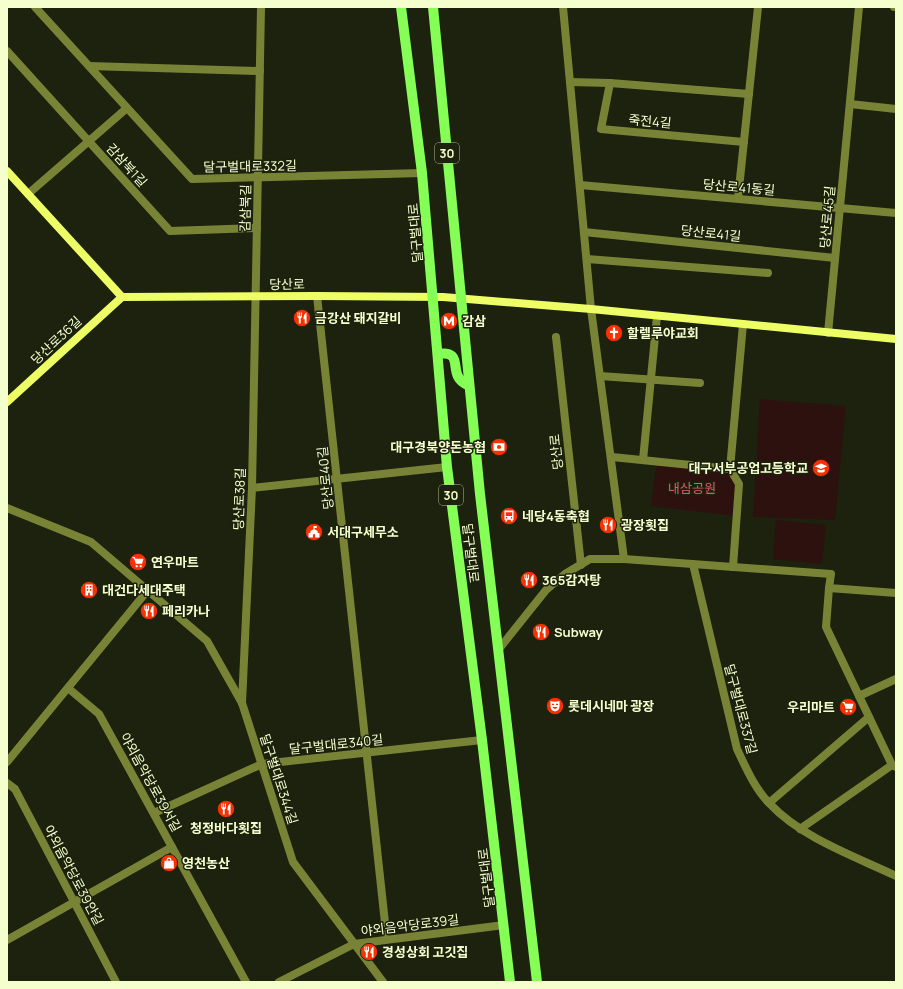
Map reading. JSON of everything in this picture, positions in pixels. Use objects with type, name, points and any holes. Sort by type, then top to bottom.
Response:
[{"type":"main road","name":"달구벌대로","points":[[401,7],[422,173],[434,297],[447,467],[482,740],[510,982]]},
{"type":"main road","name":"달구벌대로","points":[[433,7],[462,298],[468,385],[537,982]]},
{"type":"main road","points":[[7,171],[122,297]]},
{"type":"main road","name":"당산로","points":[[122,297],[318,296],[462,298],[896,339]]},
{"type":"main road","name":"당산로36길","points":[[7,402],[122,297]]},
{"type":"main road","points":[[438,354],[447,352],[455,359],[457,377],[461,382],[468,385]]},
{"type":"street","name":"달구벌대로332길","points":[[35,7],[192,179],[422,173]]},
{"type":"street","name":"감삼북길","points":[[255,296],[261,7]]},
{"type":"street","points":[[562,7],[591,309],[612,457],[624,559]]},
{"type":"street","points":[[738,198],[758,7]]},
{"type":"street","name":"당산로45길","points":[[828,332],[859,7]]},
{"type":"street","name":"감삼북1길","points":[[7,51],[170,231],[257,228]]},
{"type":"street","points":[[89,66],[260,72]]},
{"type":"street","points":[[570,82],[610,83],[749,94]]},
{"type":"street","name":"죽전4길","points":[[610,83],[601,129],[744,142]]},
{"type":"street","points":[[850,104],[896,109]]},
{"type":"street","points":[[28,194],[127,108]]},
{"type":"street","name":"당산로41동길","points":[[580,186],[738,198],[896,213]]},
{"type":"street","name":"당산로41길","points":[[584,232],[835,258]]},
{"type":"street","points":[[587,259],[768,273]]},
{"type":"street","name":"당산로38길","points":[[242,703],[252,488],[255,296]]},
{"type":"street","name":"당산로40길","points":[[318,296],[366,753]]},
{"type":"street","points":[[643,460],[657,316]]},
{"type":"street","points":[[733,567],[739,484],[730,468],[743,324]]},
{"type":"street","name":"당산로","points":[[556,337],[581,565]]},
{"type":"street","points":[[600,376],[700,383]]},
{"type":"street","points":[[612,457],[730,468]]},
{"type":"street","points":[[252,488],[447,467]]},
{"type":"street","name":"달구벌대로344길","points":[[7,508],[91,542],[207,641],[242,703],[293,862],[383,982]]},
{"type":"street","points":[[499,649],[546,590],[565,574],[590,559],[624,559],[831,574],[826,627],[894,766],[800,829]]},
{"type":"street","name":"달구벌대로337길","points":[[693,564],[737,749],[748,774],[769,803],[784,818],[800,829],[896,876]]},
{"type":"street","points":[[829,588],[896,593]]},
{"type":"street","points":[[7,762],[148,590]]},
{"type":"street","points":[[859,696],[896,679]]},
{"type":"street","name":"야외음악당로39서길","points":[[68,688],[99,714],[246,982]]},
{"type":"street","points":[[769,803],[869,717]]},
{"type":"street","name":"달구벌대로340길","points":[[154,813],[262,764],[482,740]]},
{"type":"street","name":"야외음악당로39길","points":[[366,753],[386,932]]},
{"type":"street","name":"야외음악당로39안길","points":[[7,782],[15,789],[116,982]]},
{"type":"street","points":[[7,940],[172,847]]},
{"type":"street","name":"야외음악당로39길","points":[[279,982],[354,944],[504,926]]},
{"type":"green space","points":[[760,399],[846,406],[835,520],[753,517]]},
{"type":"green space","name":"내삼공원","points":[[657,461],[730,469],[739,484],[737,516],[651,506]]},
{"type":"green space","points":[[776,520],[826,525],[822,564],[773,559]]},
{"type":"place","name":"금강산 돼지갈비","points":[[302,318]]},
{"type":"place","name":"감삼","points":[[449,321]]},
{"type":"place","name":"할렐루야교회","points":[[614,333]]},
{"type":"place","name":"대구경북양돈농협","points":[[499,447]]},
{"type":"place","name":"대구서부공업고등학교","points":[[821,468]]},
{"type":"place","name":"네당4동축협","points":[[509,516]]},
{"type":"place","name":"광장횟집","points":[[608,525]]},
{"type":"place","name":"서대구세무소","points":[[314,532]]},
{"type":"place","name":"연우마트","points":[[138,562]]},
{"type":"place","name":"365감자탕","points":[[529,580]]},
{"type":"place","name":"대건다세대주택","points":[[89,590]]},
{"type":"place","name":"페리카나","points":[[149,611]]},
{"type":"place","name":"Subway","points":[[541,632]]},
{"type":"place","name":"롯데시네마 광장","points":[[555,706]]},
{"type":"place","name":"우리마트","points":[[848,707]]},
{"type":"place","name":"청정바다횟집","points":[[226,809]]},
{"type":"place","name":"영천농산","points":[[169,863]]},
{"type":"place","name":"경성상회 고깃집","points":[[369,952]]}]
